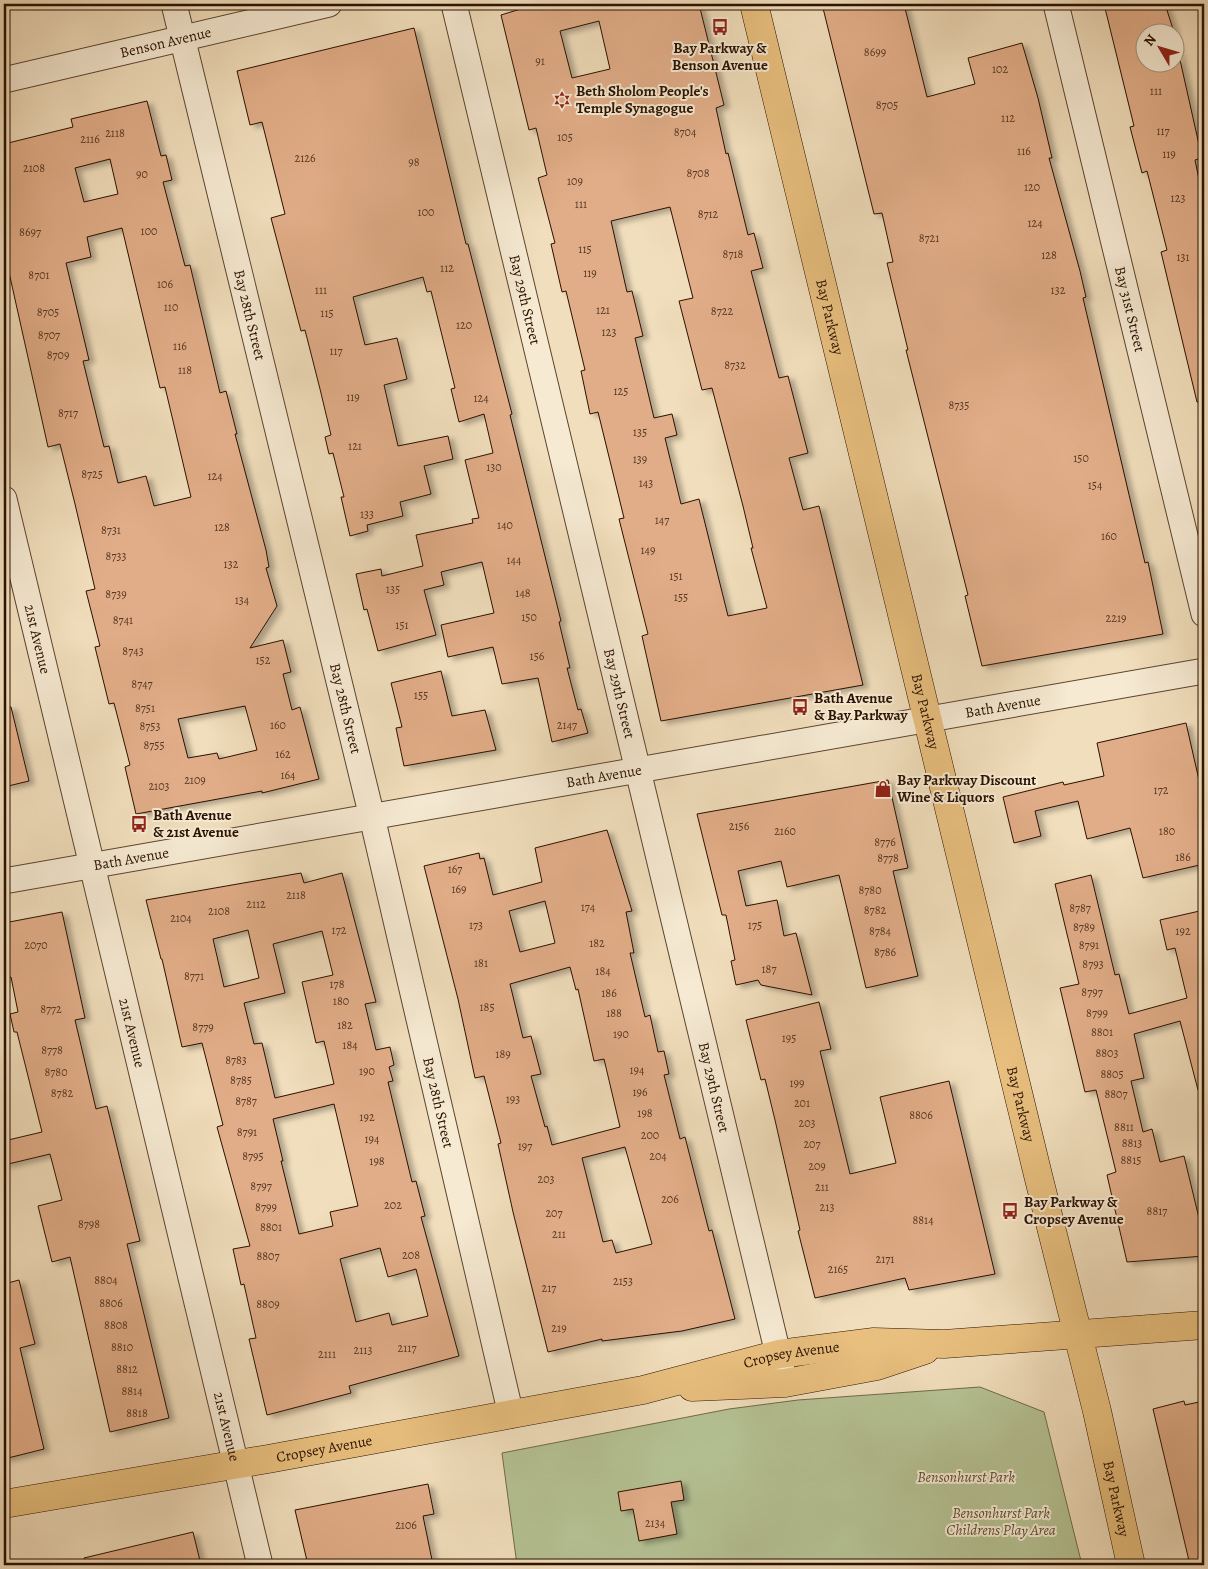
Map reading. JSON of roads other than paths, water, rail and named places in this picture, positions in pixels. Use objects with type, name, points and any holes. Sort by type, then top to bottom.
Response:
[{"type":"main road","name":"Bay Parkway","points":[[754,4],[1078,1333],[1131,1565]]},
{"type":"main road","name":"Cropsey Avenue","points":[[4,1504],[643,1390],[779,1354],[874,1342],[944,1344],[1204,1325]]},
{"type":"main road","name":"Cropsey Avenue","points":[[643,1390],[785,1383],[877,1366],[944,1344]]},
{"type":"street","name":"Bay 28th Street","points":[[174,4],[372,817],[511,1415]]},
{"type":"street","name":"Benson Avenue","points":[[4,80],[329,4]]},
{"type":"street","name":"Bay 29th Street","points":[[454,4],[785,1383]]},
{"type":"street","name":"Bay 31st Street","points":[[1056,4],[1204,614]]},
{"type":"street","name":"21st Avenue","points":[[4,500],[94,866],[260,1565]]},
{"type":"street","name":"Bath Avenue","points":[[4,882],[927,718],[1204,671]]},
{"type":"place","name":"Bay Parkway & Benson Avenue","points":[[720,27]]},
{"type":"place","name":"Beth Sholom People's Temple Synagogue","points":[[562,100]]},
{"type":"place","name":"Bath Avenue & Bay Parkway","points":[[800,707]]},
{"type":"place","name":"Bay Parkway Discount Wine & Liquors","points":[[883,789]]},
{"type":"place","name":"Bath Avenue & 21st Avenue","points":[[139,824]]},
{"type":"place","name":"Bay Parkway & Cropsey Avenue","points":[[1010,1211]]},
{"type":"park label","name":"Bensonhurst Park","points":[[966,1477]]},
{"type":"park label","name":"Bensonhurst Park Childrens Play Area","points":[[1001,1522]]}]
